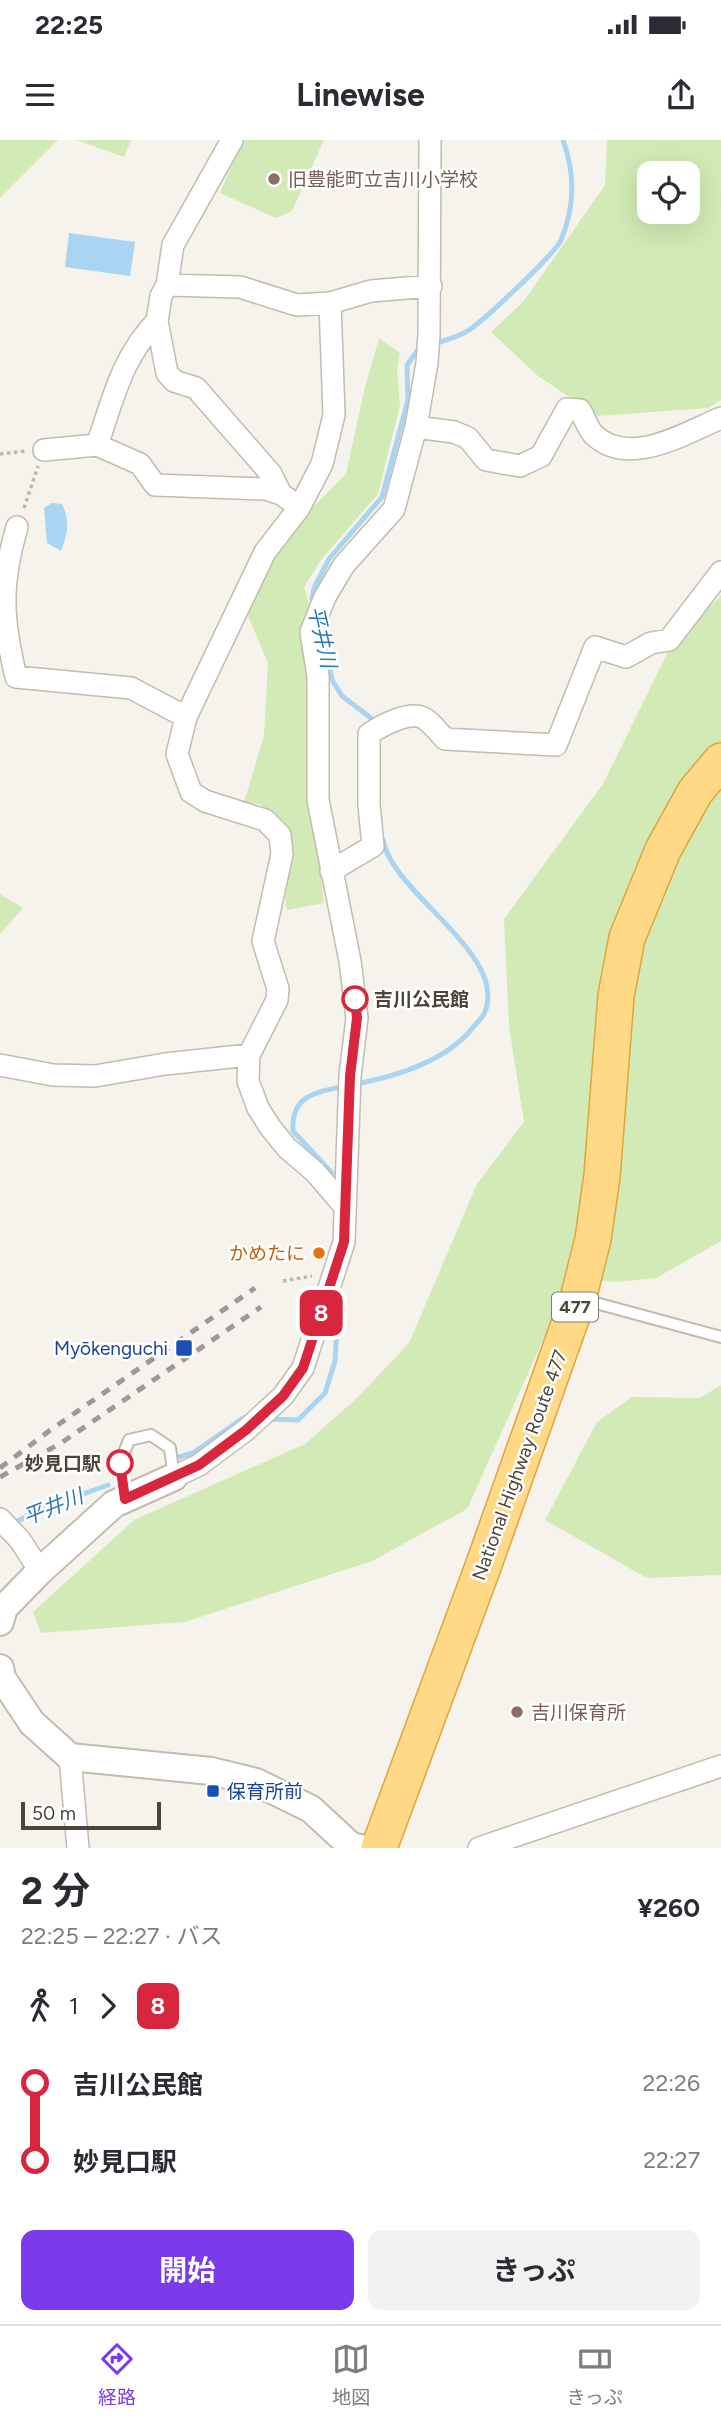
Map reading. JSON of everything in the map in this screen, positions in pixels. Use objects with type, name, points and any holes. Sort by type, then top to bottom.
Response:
[{"type":"highway","name":"National Highway Route 477","points":[[379,1848],[578,1299],[593,1239],[602,1176],[617,996],[627,938],[663,850],[695,792],[721,761]]},
{"type":"street","points":[[232,140],[173,245],[167,285],[161,296],[157,321],[167,373],[174,381],[196,388],[265,466],[281,494]]},
{"type":"street","points":[[0,1622],[4,1608],[40,1571],[114,1504],[199,1465],[246,1430],[283,1396],[303,1368],[344,1242],[350,1076],[357,1018],[350,961],[318,800],[318,676],[311,632],[344,565],[394,509],[416,427],[429,334],[430,140]]},
{"type":"street","points":[[167,285],[240,287],[297,305],[330,303],[371,291],[431,286]]},
{"type":"street","points":[[330,303],[334,415],[322,464],[299,508],[265,552],[186,717],[177,754],[191,792],[205,801],[265,820],[280,835],[282,854],[263,941],[278,989],[277,1000],[249,1055],[248,1081],[258,1108],[287,1148],[316,1172],[345,1207]]},
{"type":"street","points":[[97,445],[124,364],[143,335],[157,321]]},
{"type":"street","points":[[416,427],[454,432],[468,438],[486,460],[520,466],[541,456],[567,409],[580,410],[592,433],[611,447],[651,448],[721,418]]},
{"type":"street","points":[[44,450],[97,445],[140,464],[155,485],[266,489],[281,494],[299,508]]},
{"type":"street","points":[[17,527],[10,548],[2,597],[5,634],[16,677],[131,688],[186,717]]},
{"type":"street","points":[[331,871],[373,846],[369,805],[377,728],[414,716],[424,717],[445,739],[556,745],[595,647],[626,657],[652,643],[669,640],[721,572]]},
{"type":"street","points":[[0,1065],[53,1075],[95,1076],[165,1064],[249,1055]]},
{"type":"street","points":[[0,1519],[20,1540],[40,1571]]},
{"type":"street","points":[[0,1668],[2,1678],[32,1723],[71,1757],[211,1771],[256,1782],[311,1809],[351,1846],[360,1848]]},
{"type":"street","points":[[71,1757],[78,1848]]},
{"type":"street","points":[[479,1848],[721,1766]]},
{"type":"lane","points":[[578,1299],[721,1337]]},
{"type":"lane","points":[[125,1499],[120,1463],[129,1440],[151,1435],[170,1448],[174,1477]]},
{"type":"path","points":[[0,454],[44,450],[17,527]]},
{"type":"path","points":[[283,1281],[334,1271]]},
{"type":"green space","points":[[0,140],[58,140],[0,198]]},
{"type":"green space","points":[[76,140],[131,140],[124,157]]},
{"type":"green space","points":[[242,140],[324,140],[292,211],[276,218],[220,193]]},
{"type":"green space","points":[[607,140],[721,140],[721,400],[708,408],[598,416],[538,376],[491,332],[524,301],[605,185]]},
{"type":"green space","points":[[379,338],[400,353],[397,369],[400,405],[378,494],[321,560],[304,587],[312,613],[305,628],[307,722],[312,727],[311,788],[324,903],[287,910],[282,878],[291,833],[260,804],[244,802],[264,736],[268,663],[246,611],[264,569],[311,509],[346,474]]},
{"type":"green space","points":[[721,595],[721,1241],[656,1278],[617,1282],[571,1278],[467,1509],[372,1561],[185,1622],[41,1633],[33,1612],[134,1520],[305,1444],[357,1398],[409,1343],[477,1184],[524,1122],[509,1026],[504,919],[603,784],[668,652]]},
{"type":"green space","points":[[0,894],[23,908],[0,934]]},
{"type":"green space","points":[[721,1385],[721,1575],[647,1578],[545,1520],[597,1422],[632,1397],[700,1398]]},
{"type":"water","points":[[69,233],[135,242],[130,276],[65,267]]},
{"type":"water","points":[[52,503],[62,504],[67,522],[61,551],[47,543],[44,508]]},
{"type":"waterway","name":"平井川","points":[[434,344],[461,335],[477,324],[556,248],[566,228],[572,190],[570,165],[563,140]]},
{"type":"waterway","name":"平井川","points":[[314,604],[314,588],[329,559],[382,497],[408,400],[407,365],[421,349]]},
{"type":"waterway","name":"平井川","points":[[322,622],[332,680],[342,696],[375,721],[375,725]]},
{"type":"waterway","name":"平井川","points":[[356,1084],[421,1065],[450,1049],[483,1016],[488,992],[481,970],[466,947],[406,882],[391,861],[383,840]]},
{"type":"waterway","name":"平井川","points":[[332,1173],[293,1131],[293,1119],[296,1110],[308,1097],[346,1086]]},
{"type":"waterway","name":"平井川","points":[[269,1419],[298,1420],[325,1393],[335,1361],[338,1314]]},
{"type":"waterway","name":"平井川","points":[[179,1457],[193,1453],[243,1418],[249,1418]]},
{"type":"waterway","name":"平井川","points":[[13,1523],[47,1507],[108,1485]]},
{"type":"railway","points":[[0,1468],[255,1288]]},
{"type":"railway","points":[[0,1477],[61,1443],[261,1307]]},
{"type":"bus line","name":"8","points":[[120,1463],[125,1499],[199,1465],[246,1430],[283,1396],[303,1368],[344,1242],[350,1076],[357,1018],[355,999]]},
{"type":"place","name":"旧豊能町立吉川小学校","points":[[274,179]]},
{"type":"place","name":"吉川公民館","points":[[355,999]]},
{"type":"place","name":"かめたに","points":[[319,1253]]},
{"type":"place","name":"Myōkenguchi","points":[[184,1348]]},
{"type":"place","name":"妙見口駅","points":[[120,1463]]},
{"type":"place","name":"吉川保育所","points":[[517,1712]]},
{"type":"place","name":"保育所前","points":[[213,1791]]}]
